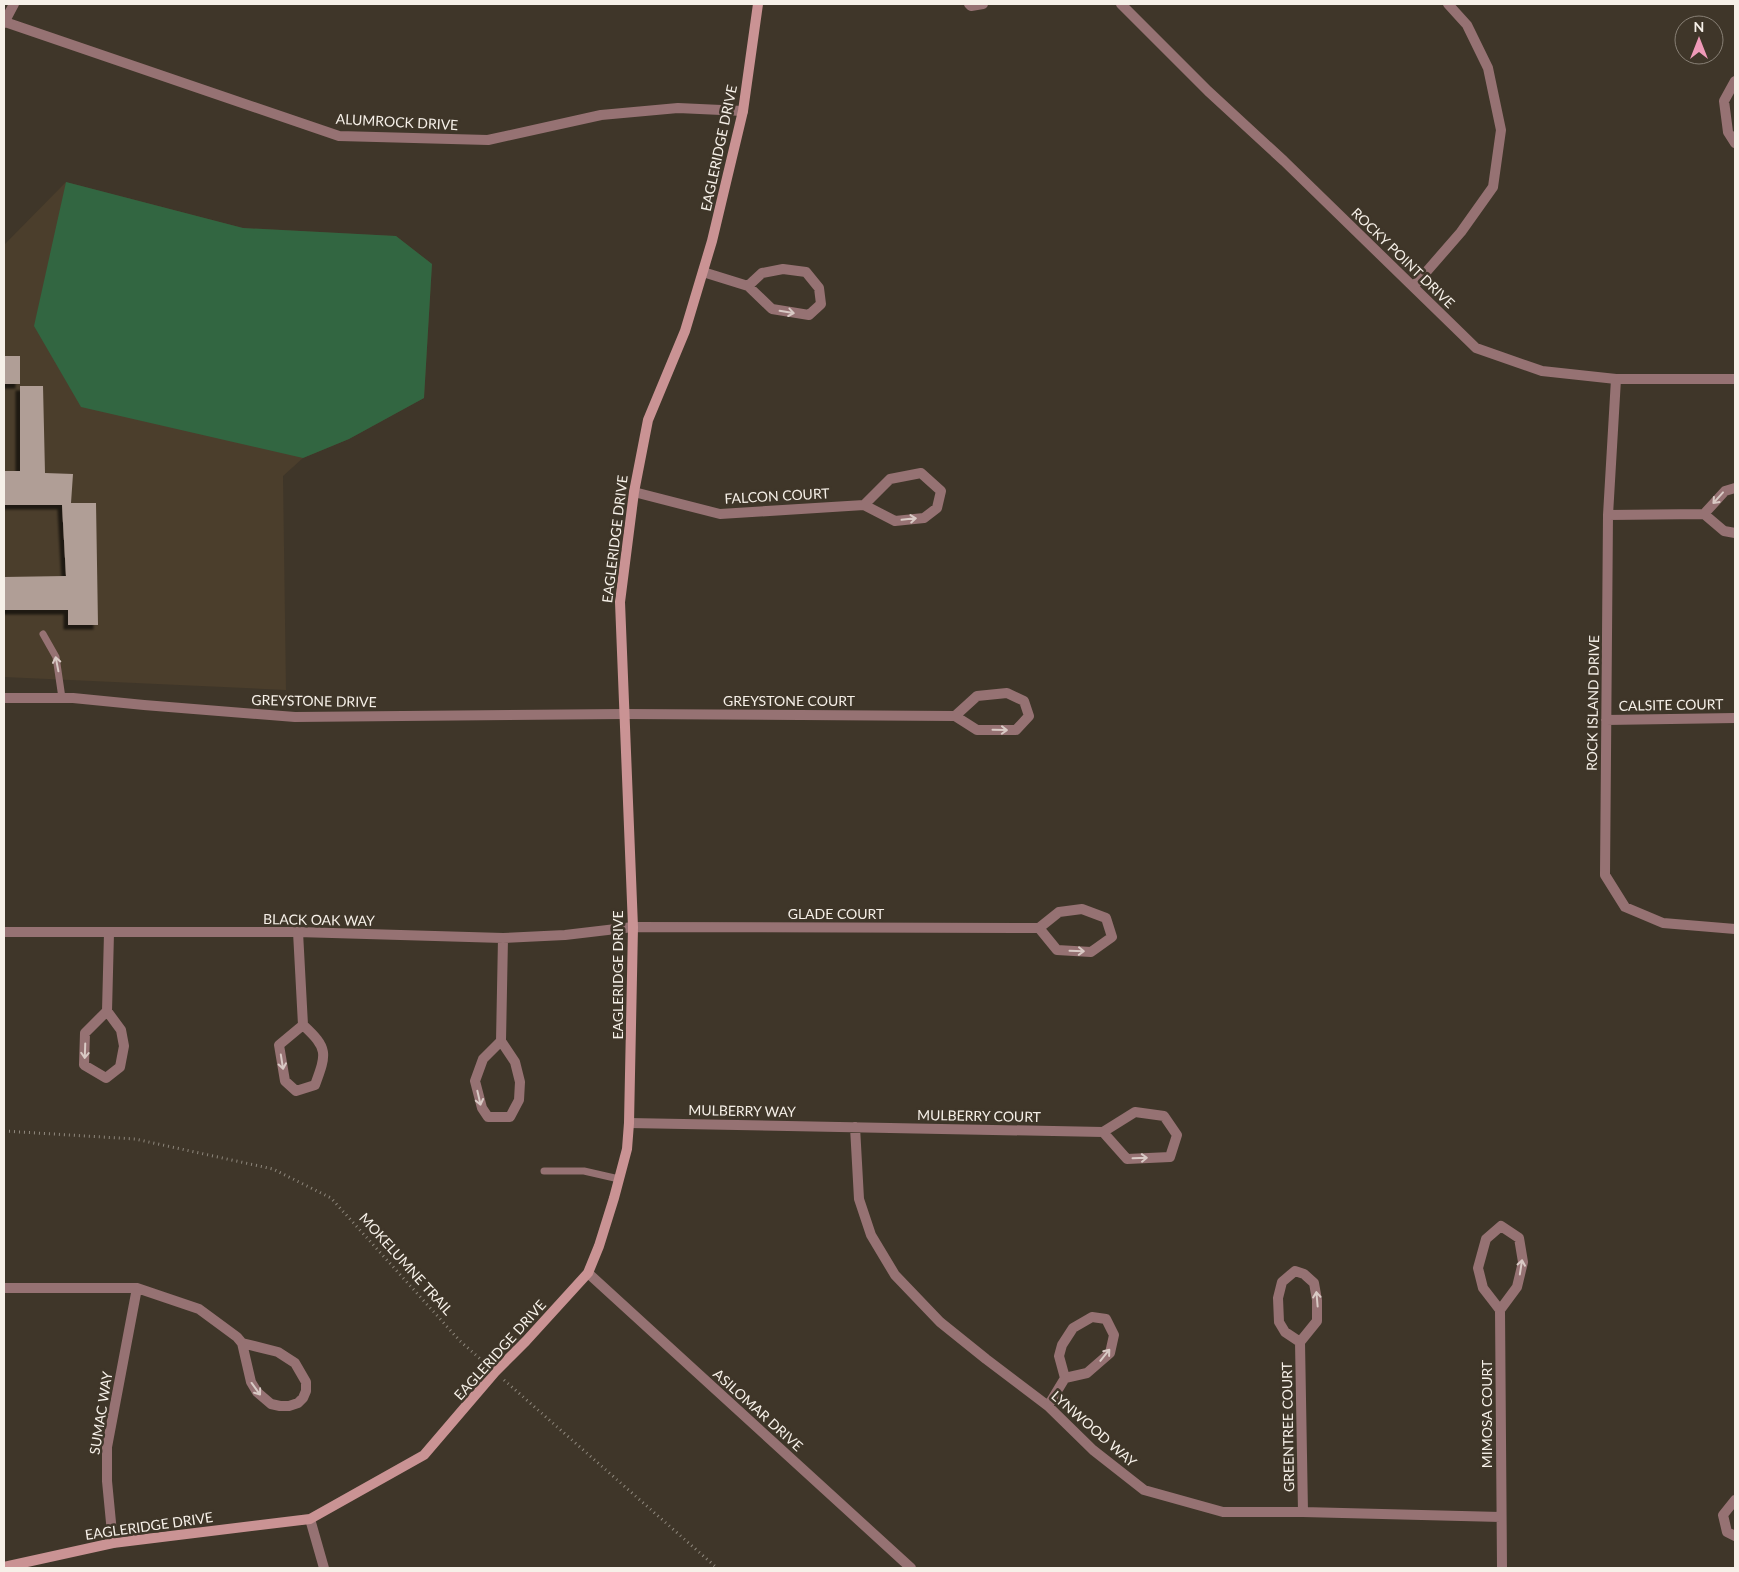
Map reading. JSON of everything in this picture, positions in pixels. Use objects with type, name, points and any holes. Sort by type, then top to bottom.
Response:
[{"type":"street","points":[[4,22],[14,4]]},
{"type":"street","name":"EAGLERIDGE DRIVE","points":[[4,1567],[112,1543],[310,1519],[424,1455],[495,1372],[588,1273],[599,1246],[619,1180],[627,1149],[629,1122],[633,927],[620,602],[634,492],[648,420],[685,332],[712,242],[743,111],[758,4]]},
{"type":"street","points":[[969,4],[971,6],[983,4]]},
{"type":"street","name":"ROCKY POINT DRIVE","points":[[1121,4],[1208,91],[1284,161],[1476,348],[1542,371],[1616,379],[1735,379]]},
{"type":"street","points":[[1414,286],[1461,232],[1493,187],[1501,130],[1488,68],[1467,26],[1448,4]]},
{"type":"street","name":"ALUMROCK DRIVE","points":[[4,22],[339,136],[488,140],[601,115],[678,108],[743,111]]},
{"type":"street","points":[[1735,81],[1724,101],[1728,132],[1735,143]]},
{"type":"street","points":[[703,272],[748,286],[772,309],[809,315],[821,304],[819,288],[806,272],[783,269],[762,273],[748,286]]},
{"type":"street","name":"ROCK ISLAND DRIVE","points":[[1616,379],[1608,515],[1604,875],[1625,907],[1663,924],[1735,929]]},
{"type":"street","points":[[921,473],[941,491],[937,508],[924,518],[894,521],[864,505],[890,480],[921,473]]},
{"type":"street","points":[[1704,514],[1724,491],[1735,488]]},
{"type":"street","name":"FALCON COURT","points":[[634,492],[720,514],[864,505]]},
{"type":"street","points":[[1608,515],[1704,514],[1724,531],[1735,533]]},
{"type":"street","points":[[1007,693],[1024,701],[1029,716],[1016,730],[977,730],[955,716],[977,696],[1007,693]]},
{"type":"street","name":"GREYSTONE DRIVE","points":[[4,698],[62,698],[295,717],[623,714]]},
{"type":"street","name":"GREYSTONE COURT","points":[[623,714],[955,716]]},
{"type":"street","name":"CALSITE COURT","points":[[1606,720],[1735,718]]},
{"type":"street","points":[[1082,909],[1106,918],[1112,937],[1091,952],[1057,950],[1038,928],[1059,912],[1082,909]]},
{"type":"street","name":"GLADE COURT","points":[[633,927],[1038,928]]},
{"type":"street","name":"BLACK OAK WAY","points":[[4,932],[298,932],[503,938],[565,935],[633,927]]},
{"type":"street","points":[[298,932],[303,1025],[320,1041],[324,1061],[315,1085],[296,1091],[285,1081],[279,1045],[303,1025]]},
{"type":"street","points":[[107,1012],[85,1033],[84,1065],[106,1078],[120,1067],[124,1046],[121,1030],[107,1012],[108,933]]},
{"type":"street","points":[[501,1041],[483,1059],[475,1081],[482,1108],[488,1117],[510,1117],[519,1100],[520,1082],[514,1062],[501,1041],[503,938]]},
{"type":"street","points":[[1135,1112],[1164,1116],[1176,1135],[1170,1157],[1127,1159],[1103,1132],[1135,1112]]},
{"type":"street","name":"MULBERRY WAY","points":[[629,1122],[854,1127]]},
{"type":"street","name":"MULBERRY COURT","points":[[854,1127],[1103,1132]]},
{"type":"street","name":"LYNWOOD WAY","points":[[854,1127],[859,1200],[871,1235],[895,1275],[940,1322],[1048,1406],[1093,1450],[1144,1490],[1223,1512],[1501,1517]]},
{"type":"street","points":[[1501,1226],[1519,1238],[1523,1262],[1517,1287],[1500,1310],[1482,1288],[1478,1268],[1486,1239],[1501,1226]]},
{"type":"street","name":"GREENTREE COURT","points":[[1300,1342],[1285,1332],[1278,1322],[1278,1298],[1282,1282],[1296,1271],[1304,1274],[1314,1283],[1318,1300],[1317,1320],[1300,1342],[1303,1512]]},
{"type":"street","name":"ASILOMAR DRIVE","points":[[588,1273],[911,1568]]},
{"type":"street","points":[[4,1288],[137,1288],[199,1309],[237,1337],[242,1343],[251,1382],[257,1392],[271,1404],[280,1406],[298,1403],[303,1398],[306,1391],[306,1382],[295,1363],[278,1352],[242,1343]]},
{"type":"street","name":"SUMAC WAY","points":[[112,1543],[107,1481],[107,1448],[137,1288]]},
{"type":"street","name":"MIMOSA COURT","points":[[1500,1310],[1502,1568]]},
{"type":"street","points":[[1048,1406],[1065,1378],[1087,1373],[1110,1353],[1114,1335],[1106,1319],[1092,1318],[1073,1328],[1062,1345],[1059,1356],[1065,1378]]},
{"type":"street","points":[[1735,1500],[1723,1515],[1727,1532],[1735,1536]]},
{"type":"street","points":[[310,1519],[324,1568]]},
{"type":"lane","points":[[43,634],[56,657],[62,698]]},
{"type":"lane","points":[[544,1171],[584,1171],[619,1180]]},
{"type":"path","name":"MOKELUMNE TRAIL","points":[[4,1131],[135,1140],[273,1170],[331,1198],[460,1340],[717,1568]]},
{"type":"shaded area","points":[[66,182],[243,228],[396,236],[432,264],[424,398],[349,439],[303,458],[283,476],[286,690],[4,677],[4,245]]},
{"type":"green space","points":[[66,182],[243,228],[396,236],[432,264],[424,398],[349,439],[303,458],[81,407],[34,326]]},
{"type":"building","points":[[4,356],[20,356],[20,384],[4,384]]},
{"type":"building","points":[[20,386],[43,386],[45,473],[73,474],[71,503],[96,503],[98,625],[68,625],[68,610],[4,610],[4,577],[66,576],[62,505],[4,505],[4,471],[20,471]]}]
